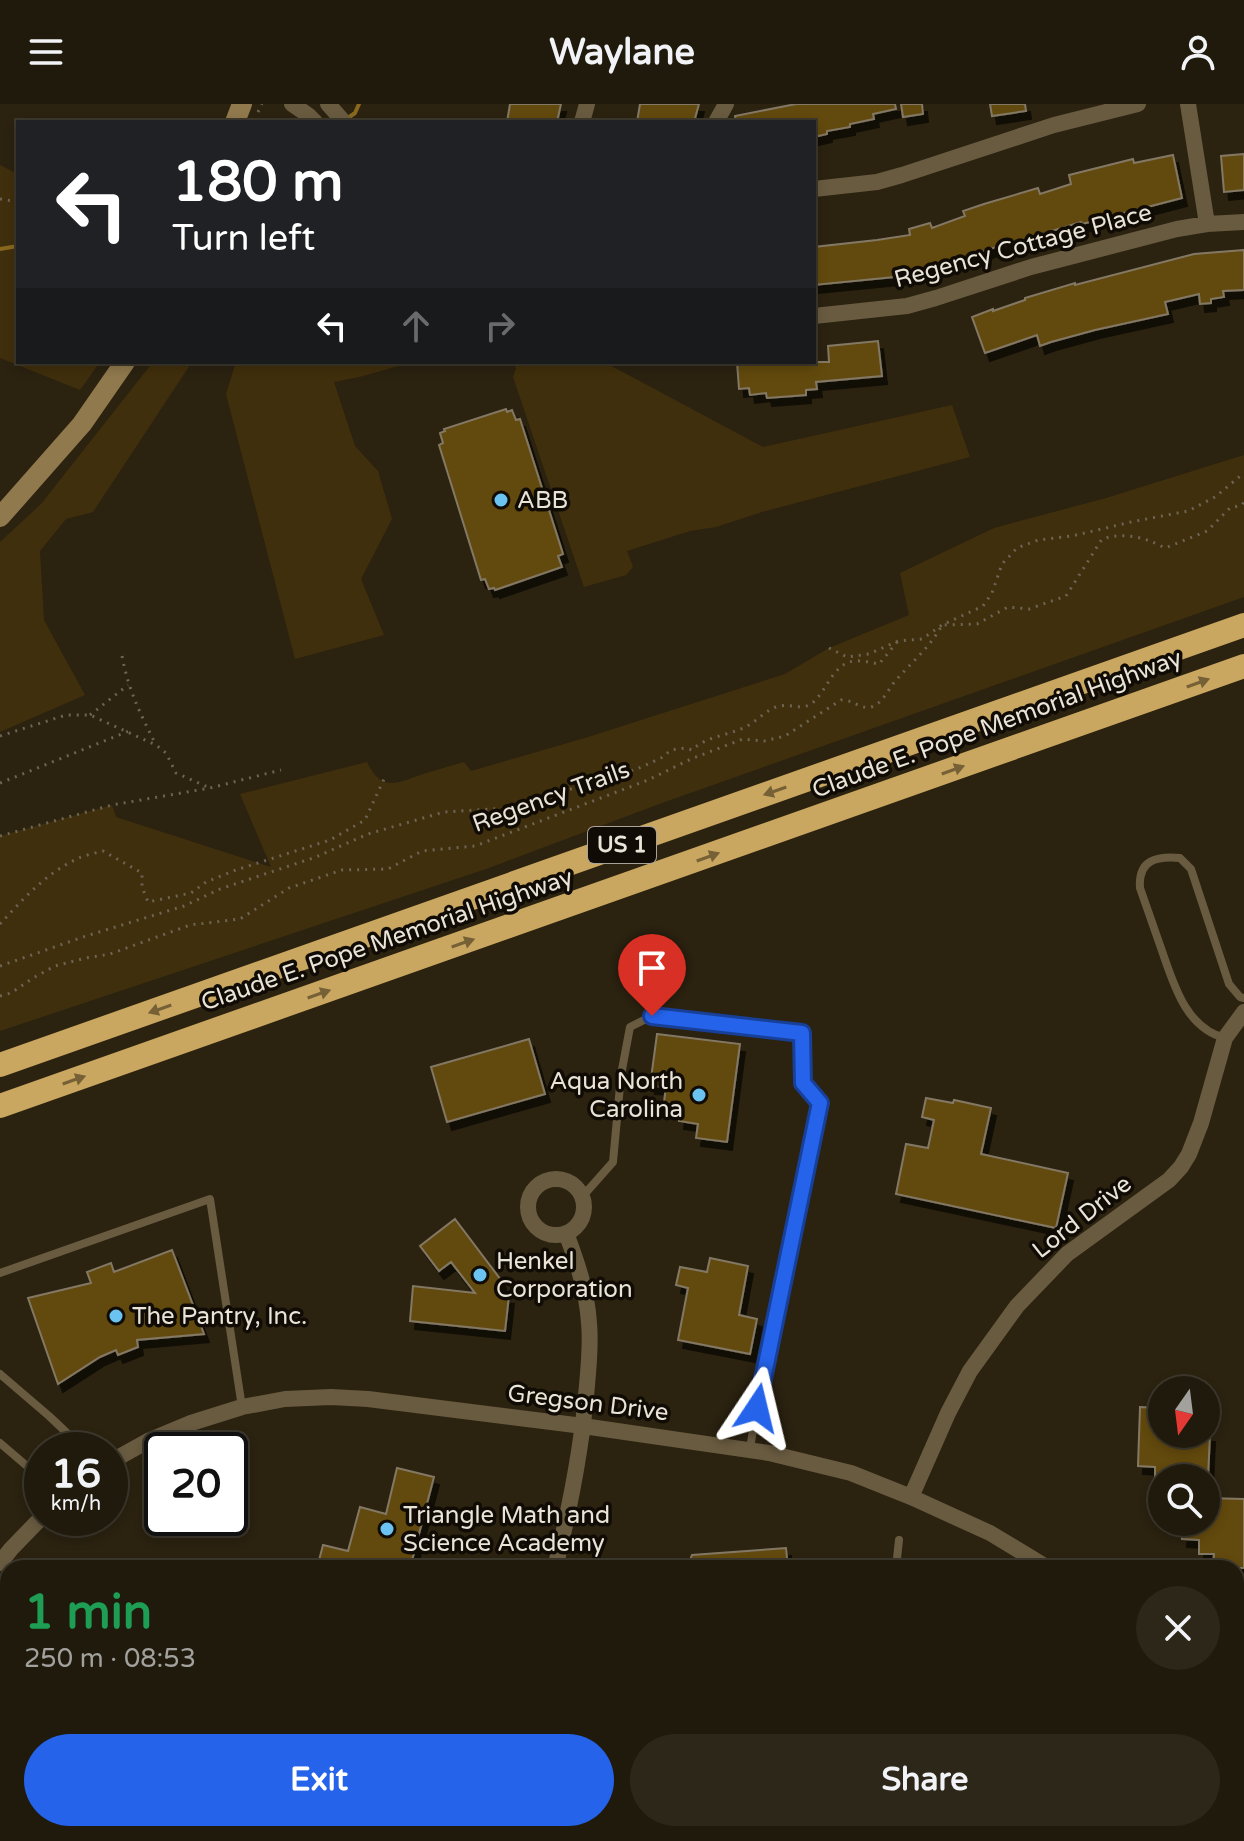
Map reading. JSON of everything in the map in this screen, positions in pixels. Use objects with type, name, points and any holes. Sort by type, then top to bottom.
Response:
[{"type":"highway","name":"Claude E. Pope Memorial Highway","points":[[0,1065],[1244,625]]},
{"type":"highway","name":"Claude E. Pope Memorial Highway","points":[[0,1106],[1244,666]]},
{"type":"street","points":[[292,104],[312,118]]},
{"type":"street","points":[[816,189],[877,182],[1054,125],[1138,104]]},
{"type":"street","points":[[1188,104],[1207,224]]},
{"type":"street","points":[[329,105],[342,120]]},
{"type":"street","name":"Regency Cottage Place","points":[[816,316],[907,306],[1052,261],[1177,229],[1244,222]]},
{"type":"street","points":[[0,517],[82,424],[124,364]]},
{"type":"street","points":[[0,498],[36,476]]},
{"type":"street","name":"Lord Drive","points":[[911,1497],[970,1371],[1017,1306],[1067,1254],[1169,1180],[1181,1167],[1201,1123],[1225,1038],[1244,1012]]},
{"type":"street","points":[[554,1179],[571,1183],[582,1197],[584,1205],[580,1222],[566,1233],[547,1233],[533,1221],[529,1212],[532,1193],[546,1181],[554,1179]]},
{"type":"street","points":[[557,1560],[583,1426],[590,1339],[581,1275],[566,1233]]},
{"type":"street","name":"Gregson Drive","points":[[128,1452],[191,1423],[242,1407],[285,1399],[368,1399],[750,1449],[851,1473],[990,1533],[1035,1560]]},
{"type":"street","points":[[2,1560],[24,1536]]},
{"type":"lane","points":[[1225,1038],[1214,1035],[1190,1014],[1177,993],[1140,888],[1139,877],[1146,864],[1162,857],[1180,858],[1191,869],[1229,984],[1244,998]]},
{"type":"lane","points":[[582,1197],[613,1162],[621,1075],[630,1027],[652,1016],[802,1033],[803,1083],[820,1103],[760,1385],[750,1449]]},
{"type":"lane","points":[[0,1273],[210,1199],[242,1407]]},
{"type":"lane","points":[[0,1374],[66,1432]]},
{"type":"lane","points":[[0,1443],[24,1464]]},
{"type":"lane","points":[[897,1560],[899,1540]]},
{"type":"path","points":[[250,108],[262,104]]},
{"type":"path","name":"Regency Trails","points":[[829,648],[847,657],[869,654],[898,641],[922,639],[942,625],[983,606],[992,593],[1002,564],[1017,548],[1038,540],[1072,536],[1188,511],[1215,497],[1244,473]]},
{"type":"path","name":"Regency Trails","points":[[942,625],[977,624],[1008,607],[1029,609],[1066,596],[1102,539],[1116,535],[1137,537],[1165,548],[1207,531],[1230,508],[1244,502]]},
{"type":"path","name":"Regency Trails","points":[[0,996],[11,993],[55,966],[110,954],[190,925],[240,919],[289,888],[342,870],[388,869],[422,851],[475,846],[648,780],[743,739],[764,741],[785,736],[841,700],[865,708],[872,707],[918,659],[942,625]]},
{"type":"path","name":"Regency Trails","points":[[0,966],[184,906],[220,889],[316,857],[368,834],[444,812],[524,807],[554,794],[640,768],[671,750],[692,750],[702,741],[743,728],[777,706],[797,708],[810,705],[839,667],[854,661],[879,664],[898,641]]},
{"type":"path","points":[[122,656],[128,685],[156,745]]},
{"type":"path","points":[[90,715],[128,685]]},
{"type":"path","points":[[0,736],[66,715],[90,715],[156,745],[166,753],[176,773],[210,788]]},
{"type":"path","points":[[0,783],[129,731]]},
{"type":"path","points":[[0,836],[112,805],[210,788],[281,770]]},
{"type":"path","points":[[0,924],[26,896],[54,873],[79,858],[103,851],[142,873],[142,887],[148,902],[191,893],[206,882],[236,870],[330,840],[365,820],[385,777]]},
{"type":"shaded area","points":[[0,165],[16,173],[16,364],[99,364],[80,390],[0,358]]},
{"type":"shaded area","points":[[151,364],[191,364],[93,512],[66,519],[40,551],[44,620],[85,695],[0,732],[0,542],[41,504]]},
{"type":"shaded area","points":[[235,364],[406,364],[334,382],[355,446],[378,471],[392,519],[361,579],[384,635],[295,659],[226,394]]},
{"type":"shaded area","points":[[514,364],[608,364],[763,447],[952,405],[970,457],[716,527],[690,531],[627,551],[633,567],[626,575],[584,587],[513,377]]},
{"type":"shaded area","points":[[1244,455],[1244,597],[662,803],[489,868],[0,1031],[0,836],[112,805],[116,817],[271,867],[240,794],[367,762],[379,778],[392,783],[464,762],[471,771],[785,674],[829,648],[909,615],[900,573],[994,528],[1106,498]]},
{"type":"building","points":[[510,104],[561,104],[557,120],[507,120]]},
{"type":"building","points":[[640,104],[699,104],[695,120],[637,120]]},
{"type":"building","points":[[796,104],[895,104],[896,109],[873,114],[874,119],[816,137],[816,120],[736,120],[735,116]]},
{"type":"building","points":[[901,104],[922,104],[923,114],[903,117]]},
{"type":"building","points":[[990,104],[1025,104],[1026,111],[992,116]]},
{"type":"building","points":[[1244,154],[1244,190],[1224,192],[1221,156]]},
{"type":"building","points":[[1173,155],[1182,198],[1081,222],[905,276],[816,285],[816,247],[910,235],[909,229],[930,223],[932,228],[965,216],[963,211],[984,204],[1038,188],[1040,194],[1071,184],[1069,175],[1133,159],[1134,163]]},
{"type":"building","points":[[1244,250],[1244,290],[1223,291],[1224,297],[1211,299],[1211,303],[1200,304],[1199,294],[1165,302],[1168,314],[1040,346],[1037,335],[985,353],[972,317],[1075,283],[1194,254]]},
{"type":"building","points":[[878,341],[882,376],[816,382],[817,389],[806,390],[806,395],[767,398],[766,393],[750,395],[749,388],[739,389],[737,364],[829,362],[828,346]]},
{"type":"building","name":"ABB","points":[[506,409],[507,412],[512,410],[516,420],[520,419],[563,554],[558,556],[562,567],[495,590],[489,589],[485,579],[481,580],[439,445],[443,443],[440,433],[444,429]]},
{"type":"building","name":"Aqua North Carolina","points":[[657,1034],[740,1044],[727,1142],[696,1138],[698,1124],[679,1121],[681,1105],[664,1102],[666,1087],[650,1086]]},
{"type":"building","points":[[529,1039],[545,1094],[447,1122],[431,1067]]},
{"type":"building","points":[[926,1098],[991,1108],[981,1154],[1068,1173],[1056,1228],[896,1194],[906,1144],[928,1148],[934,1120],[922,1117]]},
{"type":"building","name":"Henkel Corporation","points":[[455,1219],[501,1280],[500,1295],[509,1296],[505,1331],[410,1321],[413,1286],[475,1293],[451,1262],[439,1271],[420,1246]]},
{"type":"building","name":"The Pantry, Inc.","points":[[172,1250],[204,1334],[137,1340],[138,1347],[118,1355],[116,1350],[100,1357],[58,1384],[28,1298],[91,1283],[87,1272],[111,1263],[114,1272]]},
{"type":"building","points":[[710,1258],[748,1266],[739,1315],[757,1319],[750,1354],[678,1340],[688,1288],[676,1285],[680,1267],[707,1272]]},
{"type":"building","points":[[1140,1407],[1148,1407],[1148,1448],[1209,1448],[1209,1464],[1138,1466]]},
{"type":"building","name":"Triangle Math and Science Academy","points":[[397,1468],[434,1477],[412,1560],[319,1560],[323,1545],[348,1551],[360,1507],[386,1514]]},
{"type":"building","points":[[1220,1498],[1244,1499],[1244,1560],[1214,1560],[1214,1554],[1199,1554],[1199,1540],[1182,1539],[1182,1536],[1220,1536]]},
{"type":"building","points":[[786,1548],[787,1560],[690,1560],[692,1555]]},
{"type":"waterway","points":[[345,120],[355,113],[359,104]]},
{"type":"waterway","points":[[0,249],[16,246]]},
{"type":"place","name":"ABB","points":[[501,500]]},
{"type":"place","name":"Aqua North Carolina","points":[[699,1095]]},
{"type":"place","name":"Henkel Corporation","points":[[480,1275]]},
{"type":"place","name":"The Pantry, Inc.","points":[[116,1316]]},
{"type":"place","name":"Triangle Math and Science Academy","points":[[387,1529]]},
{"type":"route","points":[[652,1016],[802,1033],[803,1083],[820,1103],[757,1408]]}]
